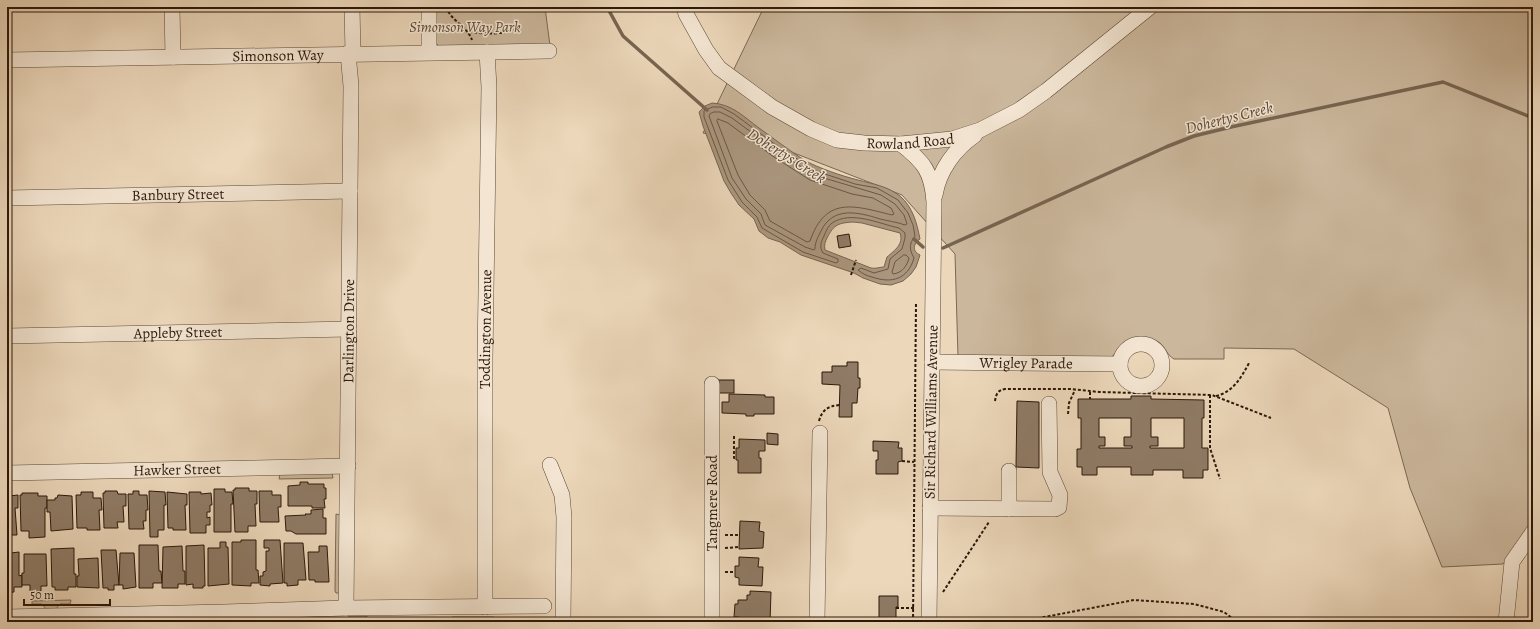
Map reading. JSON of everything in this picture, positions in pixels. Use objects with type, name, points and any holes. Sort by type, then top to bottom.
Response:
[{"type":"street","points":[[172,7],[173,57]]},
{"type":"street","name":"Darlington Drive","points":[[346,608],[352,7]]},
{"type":"street","points":[[429,52],[430,7]]},
{"type":"street","name":"Rowland Road","points":[[684,7],[686,14],[706,50],[719,68],[772,107],[798,122],[837,140],[864,144],[901,144],[952,139],[980,130],[1019,110],[1150,7]]},
{"type":"street","name":"Simonson Way","points":[[7,60],[549,50]]},
{"type":"street","name":"Toddington Avenue","points":[[480,52],[489,87],[485,360],[485,607]]},
{"type":"street","points":[[934,202],[936,189],[941,175],[950,158],[962,145],[980,130]]},
{"type":"street","points":[[901,144],[917,156],[925,168],[933,188],[934,202]]},
{"type":"street","name":"Banbury Street","points":[[7,198],[350,192]]},
{"type":"street","name":"Sir Richard Williams Avenue","points":[[929,622],[934,202]]},
{"type":"street","name":"Appleby Street","points":[[7,336],[349,329]]},
{"type":"street","name":"Wrigley Parade","points":[[932,362],[1120,364]]},
{"type":"street","name":"Tangmere Road","points":[[712,384],[712,622]]},
{"type":"street","points":[[930,508],[1056,509],[1059,507],[1060,495],[1050,472],[1049,404]]},
{"type":"street","points":[[817,622],[820,433]]},
{"type":"street","points":[[550,465],[562,496],[564,517],[563,622]]},
{"type":"street","name":"Hawker Street","points":[[7,473],[348,466]]},
{"type":"street","points":[[1004,509],[1009,471]]},
{"type":"street","points":[[1506,622],[1512,562],[1533,532]]},
{"type":"street","points":[[7,617],[52,619],[300,616],[346,608],[544,606]]},
{"type":"path","points":[[446,7],[451,17],[469,32],[473,42],[480,52]]},
{"type":"path","points":[[469,32],[495,34],[511,32],[519,28]]},
{"type":"path","points":[[851,275],[856,260]]},
{"type":"path","points":[[914,622],[916,302]]},
{"type":"path","points":[[1215,396],[1224,394],[1231,389],[1240,379],[1249,363]]},
{"type":"path","points":[[995,400],[1000,389],[1190,393],[1215,396],[1271,418]]},
{"type":"path","points":[[1068,414],[1069,403],[1075,390]]},
{"type":"path","points":[[1090,392],[1090,399]]},
{"type":"path","points":[[1210,395],[1210,448],[1220,479]]},
{"type":"path","points":[[820,433],[819,420],[822,414],[832,405],[840,405]]},
{"type":"path","points":[[734,436],[734,458],[736,458]]},
{"type":"path","points":[[902,462],[914,462]]},
{"type":"path","points":[[929,595],[941,595],[987,524],[1004,509]]},
{"type":"path","points":[[722,534],[740,535]]},
{"type":"path","points":[[722,548],[739,547]]},
{"type":"path","points":[[722,572],[735,572]]},
{"type":"path","points":[[1018,622],[1134,600],[1194,604],[1224,612],[1237,622]]},
{"type":"path","points":[[896,608],[914,608]]},
{"type":"green space","name":"Simonson Way Park","points":[[434,7],[545,7],[550,46],[439,46],[435,42]]},
{"type":"green space","points":[[764,7],[1533,7],[1533,523],[1503,564],[1442,567],[1410,488],[1388,408],[1294,349],[1224,348],[1224,359],[1174,359],[1159,342],[1137,338],[1127,342],[1110,359],[958,357],[955,254],[902,195],[794,153],[703,133]]},
{"type":"green space","points":[[332,473],[333,478],[279,479],[280,474]]},
{"type":"green space","points":[[336,514],[340,515],[340,593],[336,593],[335,591]]},
{"type":"green space","points":[[71,600],[70,604],[60,604],[56,609],[46,609],[42,604],[32,604],[32,601]]},
{"type":"green space","points":[[349,616],[365,616],[372,619],[382,619],[384,622],[348,622]]},
{"type":"green space","points":[[452,617],[494,617],[495,621],[451,622]]},
{"type":"water","points":[[712,103],[732,108],[804,160],[823,169],[885,188],[900,196],[911,210],[916,222],[920,239],[914,247],[916,252],[920,255],[916,267],[911,274],[903,281],[891,285],[880,284],[854,273],[801,255],[780,242],[768,238],[759,231],[754,219],[739,205],[724,181],[699,112],[705,106]],"holes":[[[853,222],[900,233],[900,244],[887,257],[884,267],[871,268],[825,250],[826,241],[832,230],[837,225]]]},
{"type":"building","points":[[849,234],[851,246],[839,248],[837,236]]},
{"type":"building","points":[[847,362],[858,362],[858,378],[860,378],[860,388],[858,388],[857,403],[852,403],[852,417],[839,417],[840,385],[822,384],[822,372],[832,372],[832,366],[847,366]]},
{"type":"building","points":[[718,380],[734,380],[734,393],[718,393]]},
{"type":"building","points":[[729,394],[765,395],[765,397],[774,397],[774,414],[754,414],[754,416],[746,416],[746,414],[722,413],[722,402],[729,402]]},
{"type":"building","points":[[1131,396],[1151,396],[1151,399],[1204,400],[1204,418],[1202,418],[1202,448],[1208,448],[1208,470],[1203,470],[1203,478],[1183,478],[1183,470],[1153,470],[1153,475],[1131,475],[1131,467],[1097,467],[1097,475],[1082,475],[1082,467],[1077,467],[1077,449],[1081,449],[1081,418],[1078,418],[1078,399],[1131,399]],"holes":[[[1099,418],[1131,418],[1131,437],[1124,437],[1124,446],[1132,446],[1132,448],[1099,448],[1099,446],[1105,446],[1105,437],[1099,437]],[[1151,418],[1184,418],[1184,448],[1150,448],[1150,446],[1158,446],[1158,437],[1151,437]]]},
{"type":"building","points":[[1017,401],[1039,402],[1039,468],[1016,467]]},
{"type":"building","points":[[767,433],[778,434],[778,445],[767,444]]},
{"type":"building","points":[[739,439],[765,440],[765,451],[759,451],[759,458],[761,458],[761,473],[738,473],[736,448],[739,448]]},
{"type":"building","points":[[873,441],[899,442],[898,448],[902,448],[902,461],[898,462],[898,474],[876,474],[876,460],[878,460],[878,451],[873,451]]},
{"type":"building","points":[[300,482],[308,482],[308,484],[324,484],[324,488],[326,488],[326,499],[324,499],[325,508],[312,508],[312,506],[288,506],[288,486],[300,485]]},
{"type":"building","points":[[235,488],[249,488],[249,491],[257,491],[257,504],[255,504],[256,526],[248,526],[248,532],[235,532],[233,490],[235,490]]},
{"type":"building","points":[[214,489],[225,489],[225,492],[232,492],[233,504],[231,504],[231,532],[214,532]]},
{"type":"building","points":[[105,491],[117,491],[118,494],[126,494],[126,506],[123,506],[124,522],[117,522],[118,528],[104,528],[103,493],[105,493]]},
{"type":"building","points":[[133,491],[139,491],[139,495],[147,495],[148,510],[146,510],[146,521],[143,521],[144,529],[129,529],[128,494],[133,494]]},
{"type":"building","points":[[149,491],[165,492],[166,505],[164,505],[164,530],[158,530],[158,537],[150,537]]},
{"type":"building","points":[[259,491],[272,491],[272,495],[281,495],[281,507],[278,507],[279,522],[260,522]]},
{"type":"building","points":[[7,492],[9,492],[9,496],[18,495],[18,508],[15,508],[17,535],[7,535]]},
{"type":"building","points":[[81,492],[93,492],[93,498],[101,498],[102,510],[99,510],[100,530],[77,528],[76,495],[81,495]]},
{"type":"building","points":[[167,492],[187,494],[187,505],[185,505],[186,530],[173,530],[173,528],[168,528]]},
{"type":"building","points":[[189,492],[201,492],[201,494],[211,493],[212,505],[210,505],[210,512],[207,512],[207,518],[210,517],[210,525],[206,525],[206,533],[190,533]]},
{"type":"building","points":[[22,493],[38,493],[38,496],[47,496],[47,508],[45,508],[45,537],[29,538],[29,531],[21,531],[20,495],[22,495]]},
{"type":"building","points":[[58,495],[72,496],[73,529],[51,531],[50,512],[47,512],[47,500],[55,500]]},
{"type":"building","points":[[323,509],[323,518],[326,518],[326,534],[296,534],[291,531],[286,531],[285,516],[306,515],[305,514],[311,514],[311,510]]},
{"type":"building","points":[[740,521],[760,522],[759,531],[764,532],[763,548],[739,549]]},
{"type":"building","points":[[241,540],[256,540],[256,570],[258,570],[259,583],[251,583],[251,586],[232,585],[232,542],[241,542]]},
{"type":"building","points":[[264,540],[280,540],[283,583],[270,584],[270,586],[260,585],[260,576],[263,576],[263,572],[266,571],[266,551],[269,551],[269,548],[264,548]]},
{"type":"building","points":[[220,542],[226,542],[226,547],[228,547],[229,584],[208,586],[208,548],[220,548]]},
{"type":"building","points":[[284,543],[303,543],[306,580],[298,580],[298,585],[287,586],[287,583],[284,583]]},
{"type":"building","points":[[139,545],[158,545],[159,571],[161,571],[162,583],[153,583],[153,588],[139,588]]},
{"type":"building","points":[[204,545],[205,586],[203,586],[203,588],[193,588],[193,584],[186,585],[186,546]]},
{"type":"building","points":[[182,546],[185,584],[178,584],[178,588],[162,588],[163,547]]},
{"type":"building","points":[[319,546],[327,546],[329,582],[315,582],[315,580],[309,580],[308,552],[319,552]]},
{"type":"building","points":[[74,548],[74,574],[76,574],[76,587],[68,587],[68,590],[55,590],[55,587],[52,587],[51,549]]},
{"type":"building","points":[[7,549],[11,549],[11,553],[19,552],[19,576],[22,575],[22,587],[14,587],[14,592],[7,593]]},
{"type":"building","points":[[101,550],[116,550],[119,585],[114,585],[114,590],[103,588]]},
{"type":"building","points":[[120,553],[134,553],[136,587],[123,589],[123,585],[119,585]]},
{"type":"building","points":[[24,554],[46,554],[47,586],[41,586],[41,591],[30,591],[30,585],[22,585],[22,573],[24,573]]},
{"type":"building","points":[[739,557],[759,558],[758,567],[763,567],[762,586],[739,585],[739,578],[735,577],[735,566],[739,566]]},
{"type":"building","points":[[98,558],[99,588],[77,587],[77,576],[79,576],[78,559]]},
{"type":"building","points":[[750,591],[771,592],[770,622],[750,622],[739,620],[739,617],[734,617],[735,604],[738,604],[738,600],[747,600],[747,595],[750,595]]},
{"type":"building","points":[[879,596],[898,596],[896,622],[879,622]]},
{"type":"waterway","name":"Dohertys Creek","points":[[607,7],[623,36],[707,110]]},
{"type":"waterway","name":"Dohertys Creek","points":[[943,248],[1166,147],[1194,136],[1231,127],[1443,82],[1533,118]]},
{"type":"waterway","name":"Dohertys Creek","points":[[914,239],[923,247]]}]
